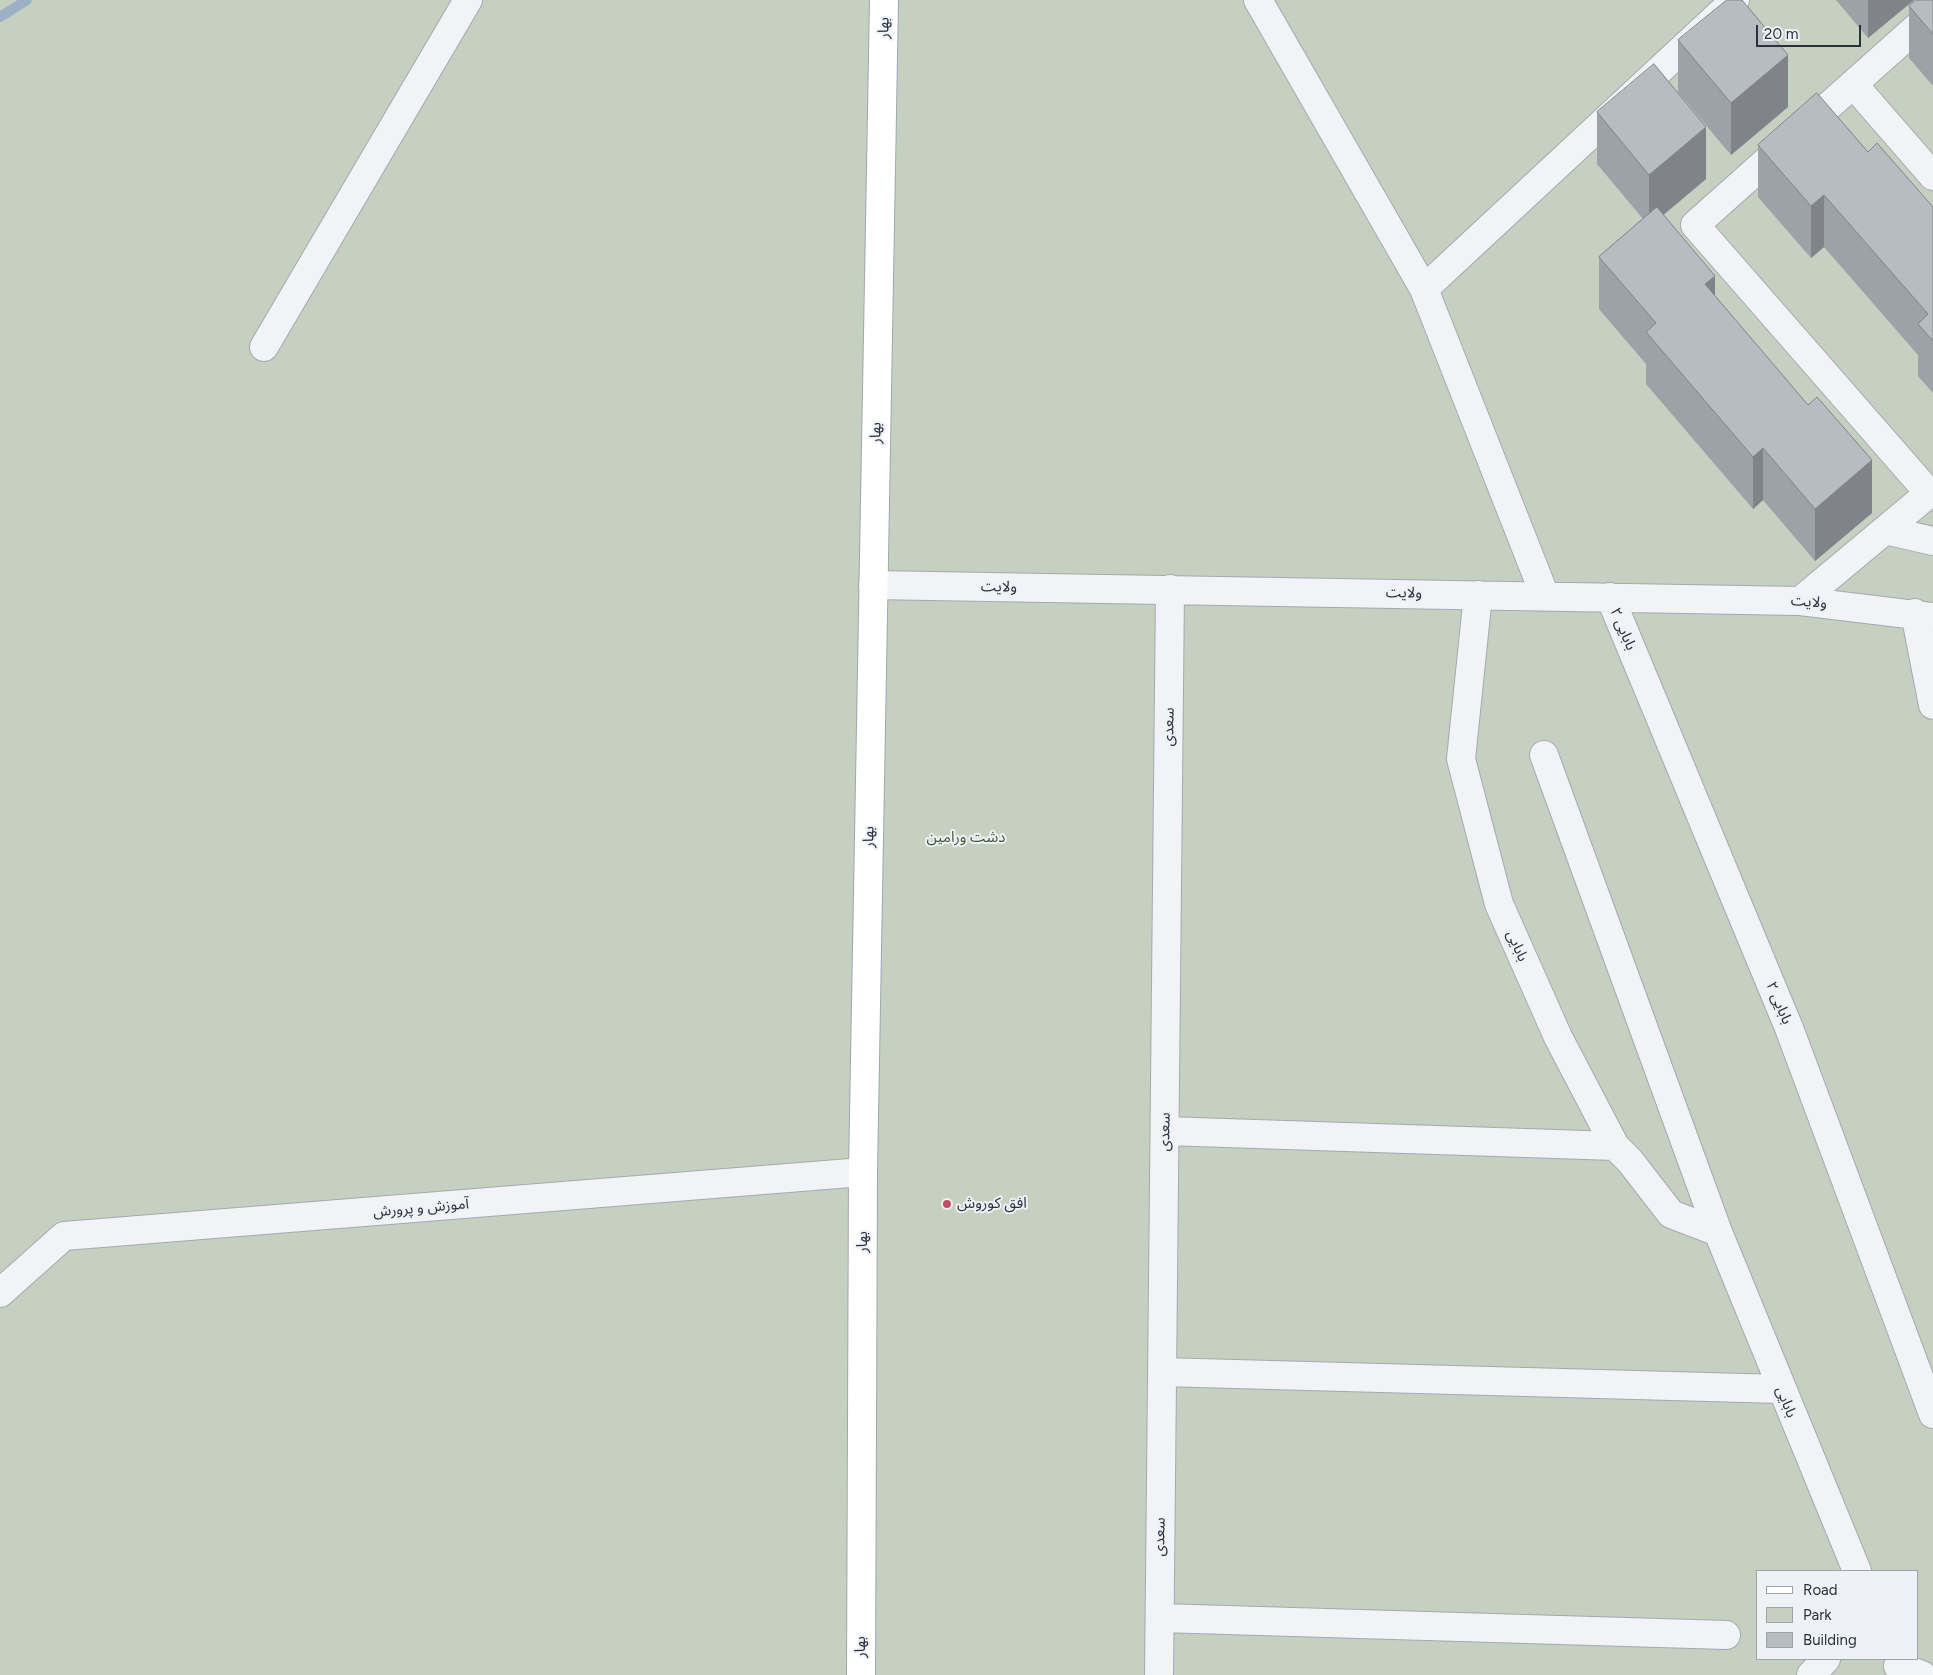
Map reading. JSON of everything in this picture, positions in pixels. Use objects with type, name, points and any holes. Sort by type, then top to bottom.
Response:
[{"type":"main road","name":"بهار","points":[[861,1675],[863,1172],[884,0]]},
{"type":"street","points":[[264,347],[468,0]]},
{"type":"street","points":[[1258,0],[1424,289],[1545,596]]},
{"type":"street","points":[[1424,289],[1735,0]]},
{"type":"street","points":[[1800,601],[1931,491],[1695,225],[1933,13]]},
{"type":"street","points":[[1853,84],[1933,176]]},
{"type":"street","points":[[1884,530],[1933,541]]},
{"type":"street","name":"ولایت","points":[[874,585],[1800,601],[1927,619]]},
{"type":"street","name":"سعدی","points":[[1159,1675],[1170,590]]},
{"type":"street","name":"بابایی","points":[[1478,595],[1461,759],[1499,904],[1558,1037],[1615,1146],[1630,1161],[1671,1214],[1718,1232]]},
{"type":"street","name":"بابایی ۲","points":[[1610,597],[1789,1028],[1933,1414]]},
{"type":"street","points":[[1927,619],[1933,704]]},
{"type":"street","name":"بابایی","points":[[1544,755],[1718,1232],[1780,1388],[1857,1570]]},
{"type":"street","points":[[1165,1131],[1615,1146]]},
{"type":"street","name":"آموزش و پرورش","points":[[0,1293],[64,1236],[863,1172]]},
{"type":"street","points":[[1162,1372],[1780,1388]]},
{"type":"street","points":[[1160,1618],[1726,1635]]},
{"type":"street","points":[[1811,1675],[1825,1660]]},
{"type":"green space","name":"دشت ورامین","points":[[0,0],[1933,0],[1933,1675],[0,1675]]},
{"type":"building","points":[[1727,0],[1742,0],[1788,55],[1731,103],[1678,40]]},
{"type":"building","points":[[1916,0],[1933,0],[1933,34],[1909,6]]},
{"type":"building","points":[[1654,64],[1706,127],[1649,175],[1597,112]]},
{"type":"building","points":[[1817,93],[1868,152],[1877,143],[1933,207],[1933,341],[1918,324],[1928,314],[1824,195],[1811,206],[1758,145]]},
{"type":"building","points":[[1657,207],[1715,276],[1705,284],[1808,405],[1817,397],[1872,460],[1815,509],[1763,448],[1753,457],[1646,332],[1656,323],[1599,257]]},
{"type":"waterway","points":[[0,17],[27,0]]},
{"type":"place","name":"افق کوروش","points":[[947,1204]]}]
